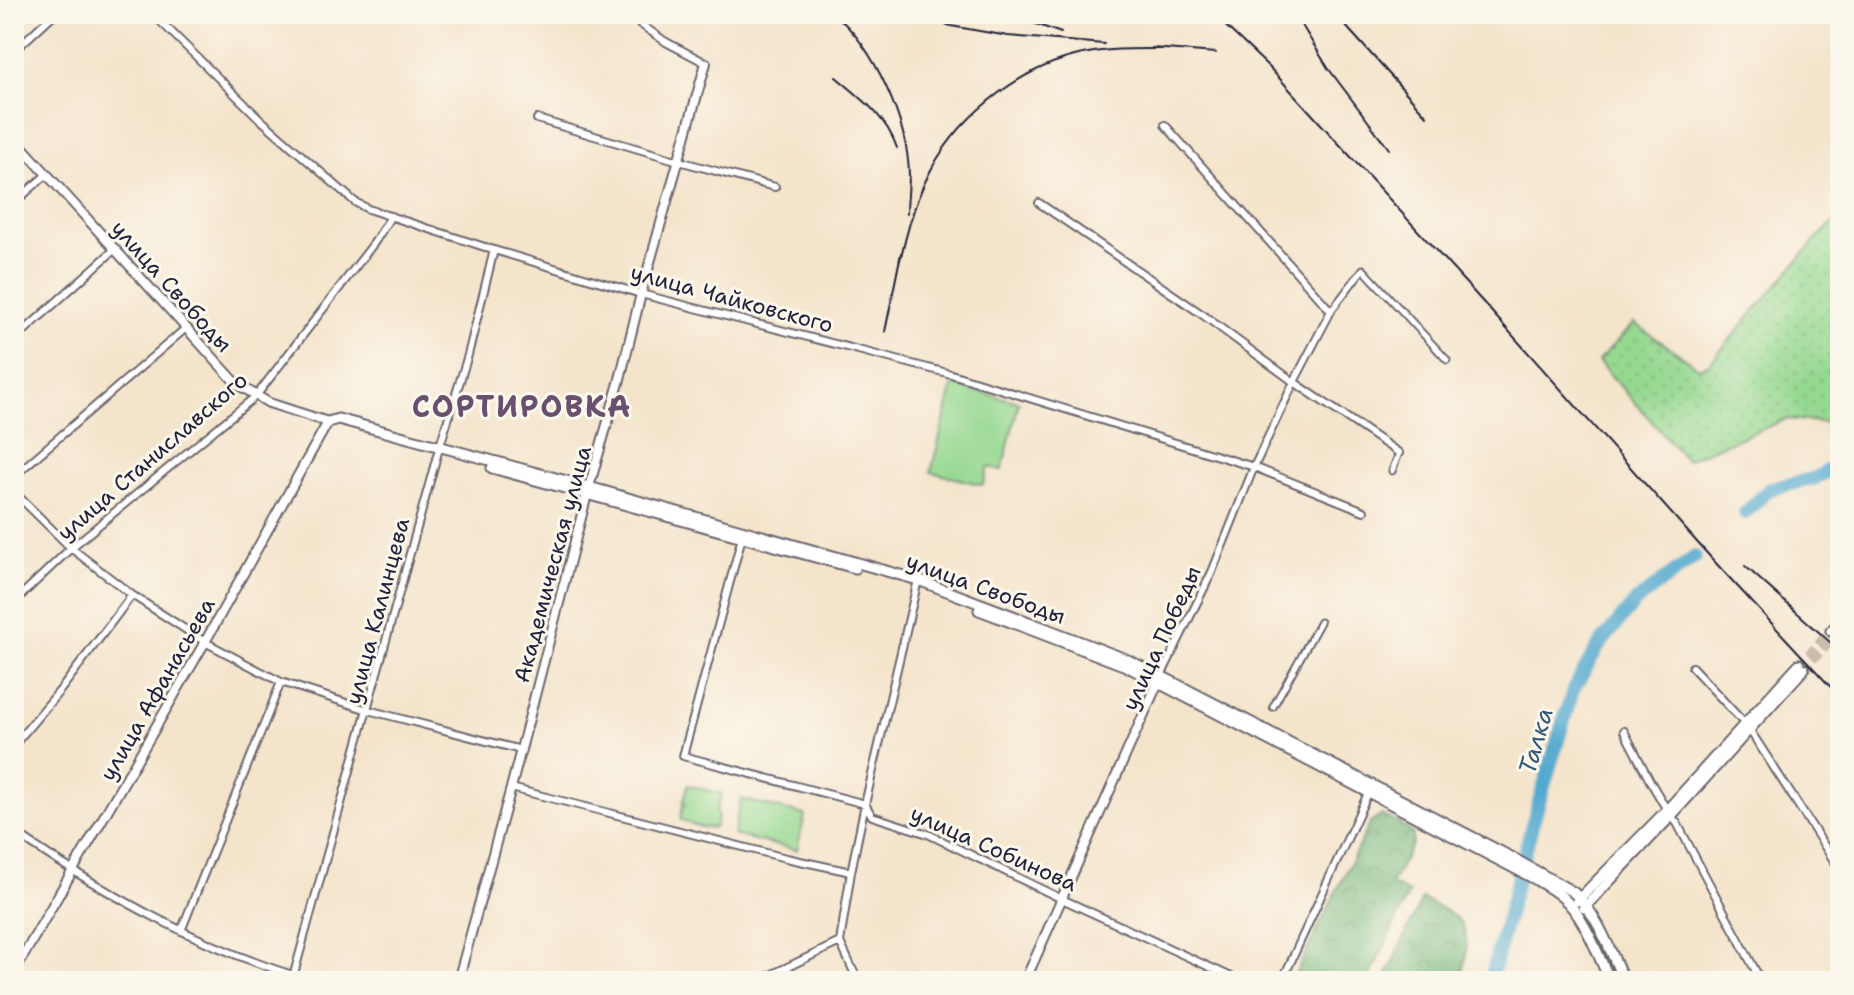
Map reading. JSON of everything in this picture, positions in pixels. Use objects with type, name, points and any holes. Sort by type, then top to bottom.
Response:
[{"type":"main road","name":"улица Свободы","points":[[328,422],[917,583],[1128,660],[1536,876],[1573,892],[1583,902]]},
{"type":"main road","name":"улица Свободы","points":[[588,491],[742,537],[917,583]]},
{"type":"main road","points":[[1836,633],[1840,621]]},
{"type":"main road","points":[[1610,981],[1574,911],[1669,813],[1801,666]]},
{"type":"main road","name":"улица Свободы","points":[[1536,876],[1574,911]]},
{"type":"main road","points":[[1583,902],[1624,981]]},
{"type":"street","points":[[14,51],[54,14]]},
{"type":"street","name":"улица Чайковского","points":[[153,14],[260,119],[355,202],[368,209],[641,294],[951,374],[1254,467],[1364,511]]},
{"type":"street","points":[[626,14],[666,42],[706,63]]},
{"type":"street","name":"Академическая улица","points":[[458,981],[641,294],[706,63]]},
{"type":"street","points":[[537,119],[775,187]]},
{"type":"street","points":[[1165,125],[1331,311],[1363,269],[1447,360]]},
{"type":"street","name":"улица Свободы","points":[[14,138],[237,384],[269,403],[328,422]]},
{"type":"street","points":[[14,203],[46,175]]},
{"type":"street","points":[[1039,203],[1399,453],[1392,471]]},
{"type":"street","name":"улица Станиславского","points":[[14,602],[71,548],[256,396],[374,243],[391,216]]},
{"type":"street","points":[[14,340],[114,250]]},
{"type":"street","name":"улица Калинцева","points":[[293,978],[468,355],[494,250]]},
{"type":"street","name":"улица Победы","points":[[1025,981],[1160,679],[1212,572],[1254,467],[1331,311]]},
{"type":"street","points":[[14,476],[186,328]]},
{"type":"street","name":"улица Афанасьева","points":[[14,972],[328,422]]},
{"type":"street","points":[[14,492],[71,548],[132,595],[205,642],[281,682],[368,710],[521,750]]},
{"type":"street","name":"улица Собинова","points":[[742,537],[683,756],[865,804],[872,816],[928,834],[1240,981]]},
{"type":"street","points":[[858,981],[840,942],[865,804],[917,583]]},
{"type":"street","points":[[14,745],[62,688],[132,595]]},
{"type":"street","points":[[1273,707],[1320,622]]},
{"type":"street","points":[[1692,667],[1747,726],[1840,870]]},
{"type":"street","points":[[181,931],[281,682]]},
{"type":"street","points":[[1624,731],[1761,981]]},
{"type":"street","points":[[511,788],[851,872]]},
{"type":"street","points":[[1282,981],[1370,789]]},
{"type":"street","points":[[14,832],[73,872],[181,931],[293,978],[312,981]]},
{"type":"street","points":[[758,981],[840,942]]},
{"type":"green space","points":[[1840,216],[1840,424],[1787,419],[1686,460],[1598,361],[1634,323],[1699,368],[1710,363]]},
{"type":"green space","points":[[953,385],[1019,402],[1002,470],[988,467],[983,485],[931,472]]},
{"type":"green space","points":[[688,785],[722,794],[715,827],[697,826],[680,819],[686,804],[683,803]]},
{"type":"green space","points":[[741,799],[805,815],[797,850],[733,835]]},
{"type":"green space","points":[[1382,815],[1413,833],[1413,843],[1391,884],[1409,893],[1368,981],[1292,981],[1370,823]]},
{"type":"green space","points":[[1422,899],[1449,913],[1462,925],[1466,948],[1461,981],[1384,981]]},
{"type":"waterway","name":"Талка","points":[[1745,513],[1770,489],[1816,478],[1840,463]]},
{"type":"waterway","name":"Талка","points":[[1490,981],[1573,690],[1598,647],[1635,602],[1695,557]]},
{"type":"tunnel","points":[[1799,664],[1831,631]]},
{"type":"tunnel","points":[[1804,669],[1836,636]]},
{"type":"railway","points":[[834,14],[863,46],[896,110],[907,155],[907,213]]},
{"type":"railway","points":[[917,14],[951,26],[1008,36],[1104,44]]},
{"type":"railway","points":[[1008,14],[1061,33]]},
{"type":"railway","points":[[1213,14],[1270,68],[1840,697]]},
{"type":"railway","points":[[1295,14],[1328,68],[1389,149]]},
{"type":"railway","points":[[1335,14],[1427,116]]},
{"type":"railway","points":[[1152,48],[1216,53]]},
{"type":"railway","points":[[899,264],[917,202],[937,159],[952,138],[990,100],[1011,84],[1058,61],[1103,51],[1163,49]]},
{"type":"railway","points":[[836,77],[879,117],[897,148]]},
{"type":"railway","points":[[885,332],[901,253]]},
{"type":"railway","points":[[1745,566],[1840,651]]},
{"type":"district","name":"СОРТИРОВКА","points":[[522,407]]}]
